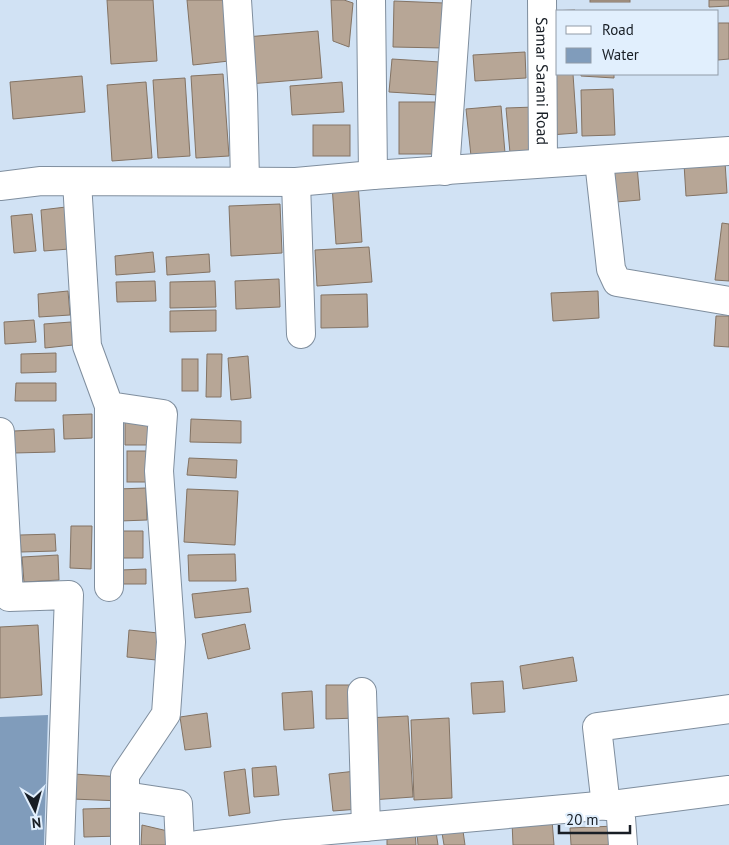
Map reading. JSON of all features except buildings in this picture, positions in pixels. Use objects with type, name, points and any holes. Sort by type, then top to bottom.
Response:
[{"type":"street","points":[[237,0],[243,94],[245,181]]},
{"type":"street","points":[[371,0],[373,175]]},
{"type":"street","points":[[445,171],[458,0]]},
{"type":"street","name":"Samar Sarani Road","points":[[542,0],[543,164]]},
{"type":"street","points":[[0,186],[41,181],[296,182],[729,151]]},
{"type":"street","points":[[599,161],[611,269],[618,282],[729,301]]},
{"type":"street","points":[[78,182],[87,346],[109,406],[110,588]]},
{"type":"street","points":[[296,182],[302,334]]},
{"type":"street","points":[[109,406],[163,414],[159,472],[172,642],[166,714],[125,775],[125,845]]},
{"type":"street","points":[[0,432],[9,597],[70,595],[60,845]]},
{"type":"street","points":[[362,692],[366,827]]},
{"type":"street","points":[[623,845],[597,726],[729,709]]},
{"type":"street","points":[[198,845],[287,840],[366,827],[613,805],[729,790]]},
{"type":"street","points":[[125,796],[178,804],[180,845]]},
{"type":"water","points":[[48,715],[44,845],[0,845],[0,717]]}]
